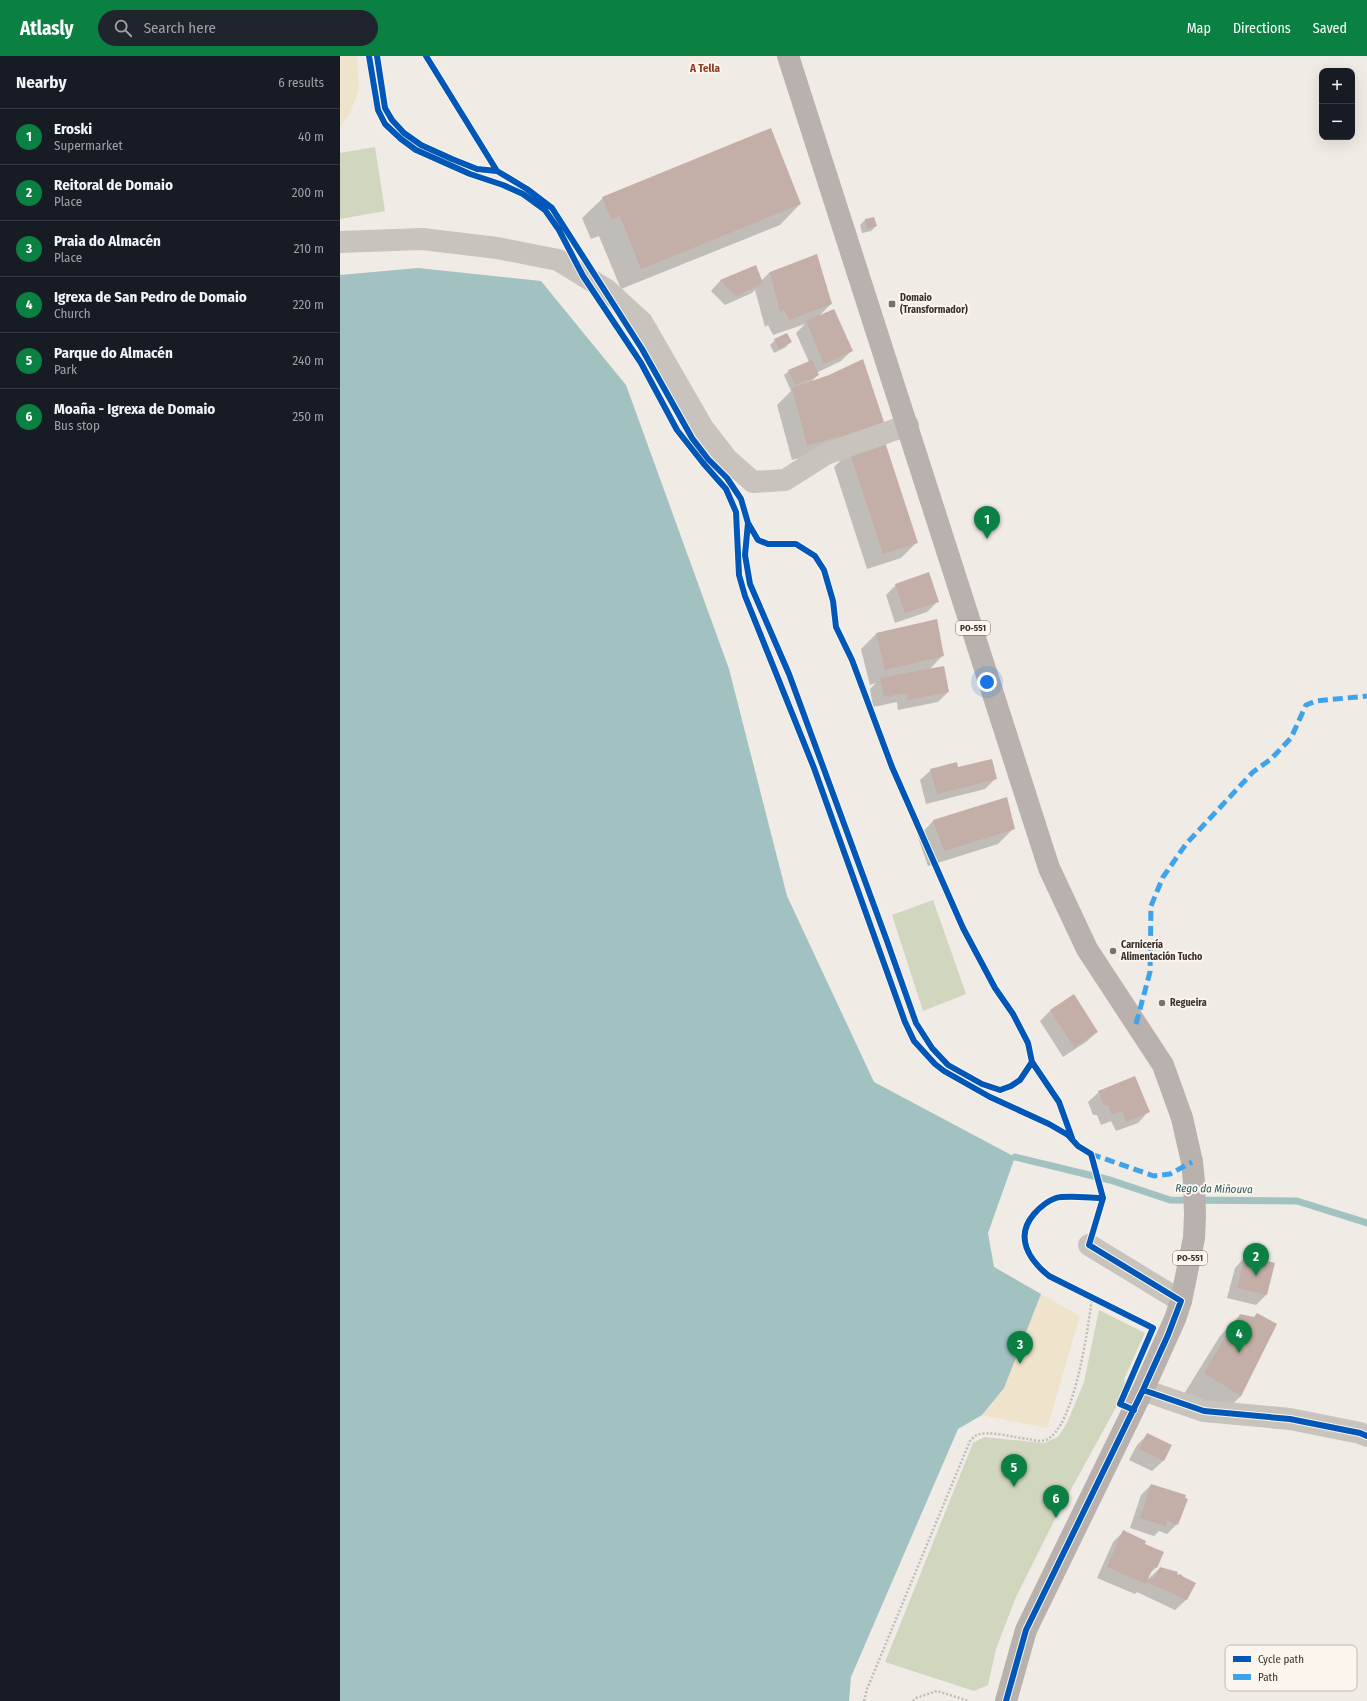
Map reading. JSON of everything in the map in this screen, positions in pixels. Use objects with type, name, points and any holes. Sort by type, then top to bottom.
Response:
[{"type":"main road","name":"PO-551","points":[[788,56],[908,425],[1049,868],[1087,949],[1163,1065],[1182,1118],[1192,1162],[1195,1215],[1194,1238],[1181,1301],[1168,1335],[1143,1390],[1026,1630],[1006,1701]]},
{"type":"street","points":[[340,242],[422,239],[497,248],[558,260],[607,290],[642,322],[703,428],[727,459],[753,482],[785,480],[826,454],[908,425]]},
{"type":"street","points":[[1089,1245],[1181,1301]]},
{"type":"street","points":[[1143,1390],[1204,1411],[1290,1419],[1360,1433],[1367,1436]]},
{"type":"path","points":[[400,129],[422,145],[446,156]]},
{"type":"path","points":[[534,193],[546,203]]},
{"type":"path","points":[[556,214],[568,234]]},
{"type":"path","points":[[738,548],[739,575],[745,596],[814,768],[905,1022],[914,1042],[935,1064],[944,1071],[990,1097],[1049,1124],[1068,1135],[1078,1146],[1091,1154],[1103,1198],[1058,1197],[1047,1202],[1029,1220],[1025,1233],[1025,1244],[1031,1258],[1040,1269],[1049,1276],[1153,1328]]},
{"type":"path","points":[[943,1059],[948,1065],[955,1069]]},
{"type":"path","points":[[944,1071],[948,1065]]},
{"type":"path","points":[[864,1701],[867,1689],[970,1441],[977,1435],[985,1433],[1046,1440],[1054,1433],[1070,1404],[1080,1372],[1092,1298]]},
{"type":"path","points":[[913,1701],[916,1698],[937,1691],[969,1701]]},
{"type":"green space","points":[[375,147],[385,211],[340,219],[340,153]]},
{"type":"green space","points":[[933,900],[966,994],[923,1011],[892,915]]},
{"type":"green space","points":[[1099,1310],[1145,1333],[1124,1379],[1126,1389],[1056,1517],[1016,1597],[996,1649],[988,1685],[974,1691],[885,1662],[973,1443],[984,1437],[1044,1443],[1058,1437],[1067,1423],[1084,1382]]},
{"type":"sand","points":[[340,56],[357,56],[359,89],[350,113],[340,127]]},
{"type":"sand","points":[[994,1267],[1080,1316],[1047,1428],[965,1412]]},
{"type":"water","points":[[418,268],[541,281],[626,385],[729,669],[787,896],[874,1082],[1015,1157],[988,1233],[994,1267],[1041,1294],[1004,1388],[982,1415],[958,1429],[851,1677],[849,1701],[340,1701],[340,275]]},
{"type":"building","points":[[771,128],[801,204],[641,269],[620,216],[611,219],[602,197]]},
{"type":"building","points":[[874,217],[877,226],[867,229],[865,219]]},
{"type":"building","points":[[817,254],[832,304],[789,320],[784,310],[780,312],[770,272]]},
{"type":"building","points":[[756,265],[763,283],[736,296],[720,280]]},
{"type":"building","points":[[834,309],[853,351],[824,364],[806,321]]},
{"type":"building","points":[[787,333],[792,342],[779,349],[774,339]]},
{"type":"building","points":[[863,359],[885,425],[807,445],[792,388],[829,375]]},
{"type":"building","points":[[812,360],[819,375],[795,385],[788,370]]},
{"type":"building","points":[[884,439],[918,543],[883,554],[849,450]]},
{"type":"building","points":[[929,572],[939,602],[905,613],[895,584]]},
{"type":"building","points":[[937,619],[944,656],[885,670],[876,633]]},
{"type":"building","points":[[944,666],[949,692],[908,700],[907,693],[884,697],[880,678]]},
{"type":"building","points":[[992,759],[997,779],[937,794],[930,769],[957,762],[958,767]]},
{"type":"building","points":[[1007,797],[1015,829],[944,851],[933,820]]},
{"type":"building","points":[[1074,994],[1098,1032],[1074,1047],[1050,1010]]},
{"type":"building","points":[[1135,1076],[1150,1112],[1126,1122],[1122,1111],[1112,1115],[1108,1105],[1104,1105],[1098,1091]]},
{"type":"building","points":[[1245,1256],[1275,1263],[1267,1295],[1237,1288]]},
{"type":"building","points":[[1257,1313],[1277,1324],[1241,1396],[1204,1373],[1228,1333],[1230,1333],[1240,1314],[1254,1317]]},
{"type":"building","points":[[1147,1433],[1172,1445],[1164,1461],[1139,1449]]},
{"type":"building","points":[[1151,1484],[1186,1495],[1185,1498],[1188,1499],[1178,1525],[1167,1520],[1166,1526],[1140,1518]]},
{"type":"building","points":[[1123,1530],[1146,1541],[1145,1544],[1164,1552],[1157,1568],[1154,1566],[1148,1579],[1154,1579],[1160,1567],[1178,1572],[1178,1575],[1182,1575],[1196,1583],[1187,1600],[1147,1582],[1146,1584],[1107,1567]]},
{"type":"waterway","name":"Rego da Miñouva","points":[[1015,1157],[1110,1180],[1170,1200],[1297,1201],[1367,1223]]},
{"type":"marked path","points":[[1136,1024],[1150,972],[1151,906],[1163,877],[1186,844],[1253,772],[1271,759],[1291,738],[1306,705],[1316,701],[1367,696]]},
{"type":"marked path","points":[[1091,1154],[1154,1176],[1170,1174],[1192,1162]]},
{"type":"cycle path","points":[[369,56],[378,110],[385,124],[401,139],[416,150],[470,174],[503,185],[523,194],[545,210],[559,230],[583,276],[641,363],[677,430],[726,489],[736,512],[739,575],[745,596],[814,768],[905,1022],[914,1041],[935,1064],[944,1071],[990,1097],[1049,1124],[1068,1135],[1078,1146],[1091,1154],[1103,1198],[1089,1245],[1181,1301],[1168,1335],[1143,1390],[1026,1630],[1006,1701]]},
{"type":"cycle path","points":[[377,56],[385,108],[392,120],[404,133],[421,145],[452,159],[477,169],[497,171]]},
{"type":"cycle path","points":[[426,56],[497,171],[527,189],[552,208],[642,349],[692,438],[708,459],[727,478],[741,499],[748,523],[758,540],[768,544],[796,544],[815,556],[824,570],[833,601],[836,627],[852,660],[892,767],[963,928],[995,988],[1013,1014],[1028,1043],[1032,1062],[1059,1102],[1072,1138]]},
{"type":"cycle path","points":[[748,523],[745,555],[750,584],[789,674],[916,1023],[932,1048],[948,1065],[982,1084],[1000,1090],[1011,1086],[1020,1080],[1032,1062]]},
{"type":"cycle path","points":[[1103,1198],[1056,1198],[1044,1204],[1034,1214],[1028,1223],[1025,1231],[1026,1248],[1035,1263],[1049,1276],[1153,1328],[1120,1404],[1134,1410]]},
{"type":"cycle path","points":[[1143,1390],[1204,1411],[1290,1419],[1360,1433],[1367,1436]]},
{"type":"place","name":"Domaio (Transformador)","points":[[892,304]]},
{"type":"place","name":"Eroski","points":[[987,539]]},
{"type":"place","name":"Carnicería Alimentación Tucho","points":[[1113,951]]},
{"type":"place","name":"Regueira","points":[[1162,1003]]},
{"type":"place","name":"Reitoral de Domaio","points":[[1256,1276]]},
{"type":"place","name":"Igrexa de San Pedro de Domaio","points":[[1239,1353]]},
{"type":"place","name":"Praia do Almacén","points":[[1020,1364]]},
{"type":"place","name":"Parque do Almacén","points":[[1014,1487]]},
{"type":"place","name":"Moaña - Igrexa de Domaio","points":[[1056,1518]]},
{"type":"district","name":"A Tella","points":[[705,68]]}]
